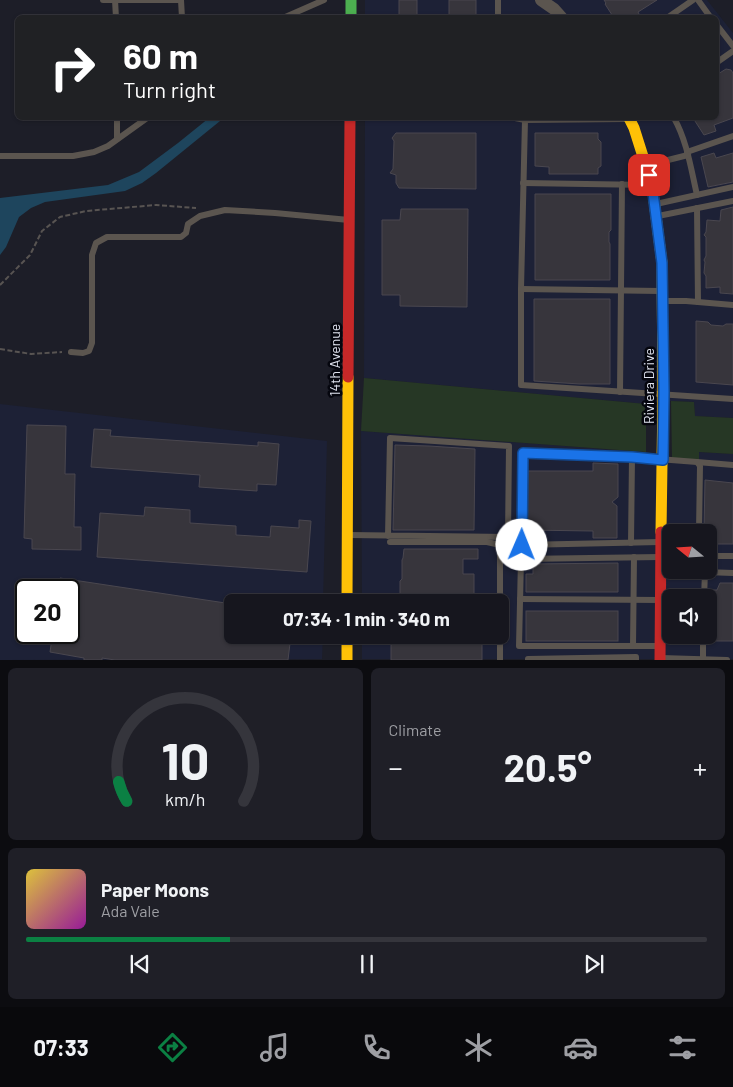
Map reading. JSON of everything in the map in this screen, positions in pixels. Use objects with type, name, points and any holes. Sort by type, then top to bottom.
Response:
[{"type":"street","points":[[351,0],[351,15]]},
{"type":"street","points":[[541,0],[559,15]]},
{"type":"street","name":"14th Avenue","points":[[347,594],[350,120]]},
{"type":"street","name":"Riviera Drive","points":[[631,120],[652,185],[662,263],[664,395],[662,524]]},
{"type":"street","name":"Riviera Drive","points":[[660,659],[662,568]]},
{"type":"street","points":[[346,660],[347,644]]},
{"type":"lane","points":[[103,0],[181,0],[182,15]]},
{"type":"lane","points":[[115,0],[116,15]]},
{"type":"lane","points":[[290,15],[324,0]]},
{"type":"lane","points":[[498,0],[498,15]]},
{"type":"lane","points":[[671,15],[693,0]]},
{"type":"lane","points":[[698,0],[709,15]]},
{"type":"lane","points":[[719,28],[733,46]]},
{"type":"lane","points":[[719,61],[733,51]]},
{"type":"lane","points":[[117,120],[117,139]]},
{"type":"lane","points":[[0,156],[72,156],[94,152],[108,146],[144,120]]},
{"type":"lane","points":[[631,120],[525,120],[520,385],[733,399]]},
{"type":"lane","points":[[675,120],[688,154],[697,195]]},
{"type":"lane","points":[[646,166],[688,154],[733,136]]},
{"type":"lane","points":[[523,183],[652,185]]},
{"type":"lane","points":[[620,392],[622,184]]},
{"type":"lane","points":[[655,204],[733,187]]},
{"type":"lane","points":[[656,216],[733,201]]},
{"type":"lane","points":[[697,208],[698,302]]},
{"type":"lane","points":[[71,352],[83,353],[89,351],[92,343],[92,255],[96,243],[108,237],[181,237],[186,233],[188,224],[200,216],[225,210],[350,220]]},
{"type":"lane","points":[[521,289],[622,290],[698,302],[733,305]]},
{"type":"lane","points":[[390,438],[509,446],[508,537],[389,539],[390,438]]},
{"type":"lane","points":[[662,542],[522,545],[523,453],[632,457],[733,465]]},
{"type":"lane","points":[[631,543],[632,457]]},
{"type":"lane","points":[[697,462],[700,466],[699,524]]},
{"type":"lane","points":[[347,535],[389,539],[487,542],[500,545],[500,594]]},
{"type":"lane","points":[[660,646],[519,646],[520,599],[521,559],[662,555]]},
{"type":"lane","points":[[718,556],[733,556]]},
{"type":"lane","points":[[633,646],[634,557]]},
{"type":"lane","points":[[718,572],[733,573]]},
{"type":"lane","points":[[520,599],[661,600]]},
{"type":"lane","points":[[500,644],[500,660]]},
{"type":"lane","points":[[703,644],[703,659]]},
{"type":"lane","points":[[528,660],[528,658],[636,657],[636,660]]},
{"type":"lane","points":[[660,659],[727,660]]},
{"type":"path","points":[[0,285],[30,255],[42,231],[60,217],[86,211],[156,205],[196,208]]},
{"type":"path","points":[[0,349],[31,354],[71,352]]},
{"type":"shaded area","points":[[365,0],[707,0],[719,15],[365,15]]},
{"type":"shaded area","points":[[719,15],[733,33],[733,418],[695,416],[694,402],[671,401],[646,404],[364,378],[365,120],[719,120]]},
{"type":"shaded area","points":[[207,120],[222,120],[156,173],[142,183],[125,191],[45,202],[31,208],[19,217],[6,247],[0,255],[0,198],[108,185],[139,172]]},
{"type":"shaded area","points":[[0,404],[327,441],[323,594],[224,594],[224,644],[323,644],[322,659],[0,660]]},
{"type":"shaded area","points":[[361,431],[646,452],[672,458],[699,460],[699,452],[733,454],[733,659],[362,659],[362,644],[509,644],[509,594],[362,594]]},
{"type":"green space","points":[[364,378],[646,404],[646,452],[361,431]]},
{"type":"green space","points":[[671,401],[694,402],[695,416],[733,418],[733,454],[699,452],[699,460],[672,458]]},
{"type":"building","points":[[399,0],[417,0],[417,15],[399,15]]},
{"type":"building","points":[[449,0],[476,0],[476,15],[449,15]]},
{"type":"building","points":[[604,0],[657,0],[638,12],[640,15],[612,15]]},
{"type":"building","points":[[726,69],[731,70],[733,73],[733,118],[714,125],[716,131],[704,135],[694,120],[719,120],[719,73]]},
{"type":"building","points":[[396,133],[476,133],[476,189],[399,188],[396,183],[396,175],[390,173],[393,169],[394,141],[392,138]]},
{"type":"building","points":[[535,133],[598,133],[598,139],[601,142],[601,166],[598,168],[598,174],[549,174],[549,167],[535,166]]},
{"type":"building","points":[[714,153],[716,158],[733,153],[733,182],[708,187],[701,157]]},
{"type":"building","points":[[535,194],[611,194],[611,230],[609,232],[610,280],[535,280]]},
{"type":"building","points":[[733,207],[733,294],[720,293],[720,287],[706,288],[704,260],[706,256],[706,237],[704,235],[707,220],[720,221],[721,210]]},
{"type":"building","points":[[401,209],[468,209],[467,307],[400,306],[400,295],[382,295],[382,220],[400,220]]},
{"type":"building","points":[[534,299],[610,299],[610,384],[534,381]]},
{"type":"building","points":[[696,321],[723,326],[733,324],[733,385],[696,382]]},
{"type":"building","points":[[27,425],[66,426],[65,474],[75,474],[74,527],[81,527],[81,550],[32,549],[32,539],[24,538]]},
{"type":"building","points":[[94,429],[111,430],[110,436],[258,446],[258,442],[279,444],[276,485],[257,484],[257,491],[199,487],[200,475],[91,467]]},
{"type":"building","points":[[395,445],[475,449],[474,530],[393,530]]},
{"type":"building","points":[[593,463],[618,464],[618,497],[612,502],[617,506],[617,538],[593,538],[593,531],[526,530],[528,471],[593,471]]},
{"type":"building","points":[[705,480],[733,483],[733,544],[718,544],[718,524],[704,524]]},
{"type":"building","points":[[145,507],[190,510],[190,523],[236,526],[236,535],[270,537],[271,526],[299,528],[299,520],[311,521],[307,572],[97,557],[100,513],[144,516]]},
{"type":"building","points":[[404,549],[478,549],[478,559],[463,559],[463,574],[474,574],[474,594],[400,594]]},
{"type":"building","points":[[618,563],[618,592],[526,592],[526,574],[533,574],[533,564]]},
{"type":"building","points":[[80,581],[224,603],[224,644],[290,644],[288,660],[115,660],[102,658],[102,660],[84,660],[84,658],[50,652],[51,644],[80,644]]},
{"type":"building","points":[[720,583],[733,583],[733,641],[717,641],[717,590]]},
{"type":"building","points":[[526,611],[618,611],[618,641],[526,641]]},
{"type":"building","points":[[482,644],[482,660],[391,660],[391,645]]},
{"type":"traffic: fast","points":[[351,0],[351,15]]},
{"type":"traffic: slow","points":[[630,120],[652,185],[662,263],[661,532]]},
{"type":"traffic: slow","points":[[347,594],[348,377]]},
{"type":"traffic: slow","points":[[347,644],[347,660]]},
{"type":"traffic: jam","points":[[348,377],[350,120]]},
{"type":"traffic: jam","points":[[660,660],[661,532]]},
{"type":"route","points":[[522,545],[523,453],[663,460],[662,263],[652,185],[649,175]]}]
